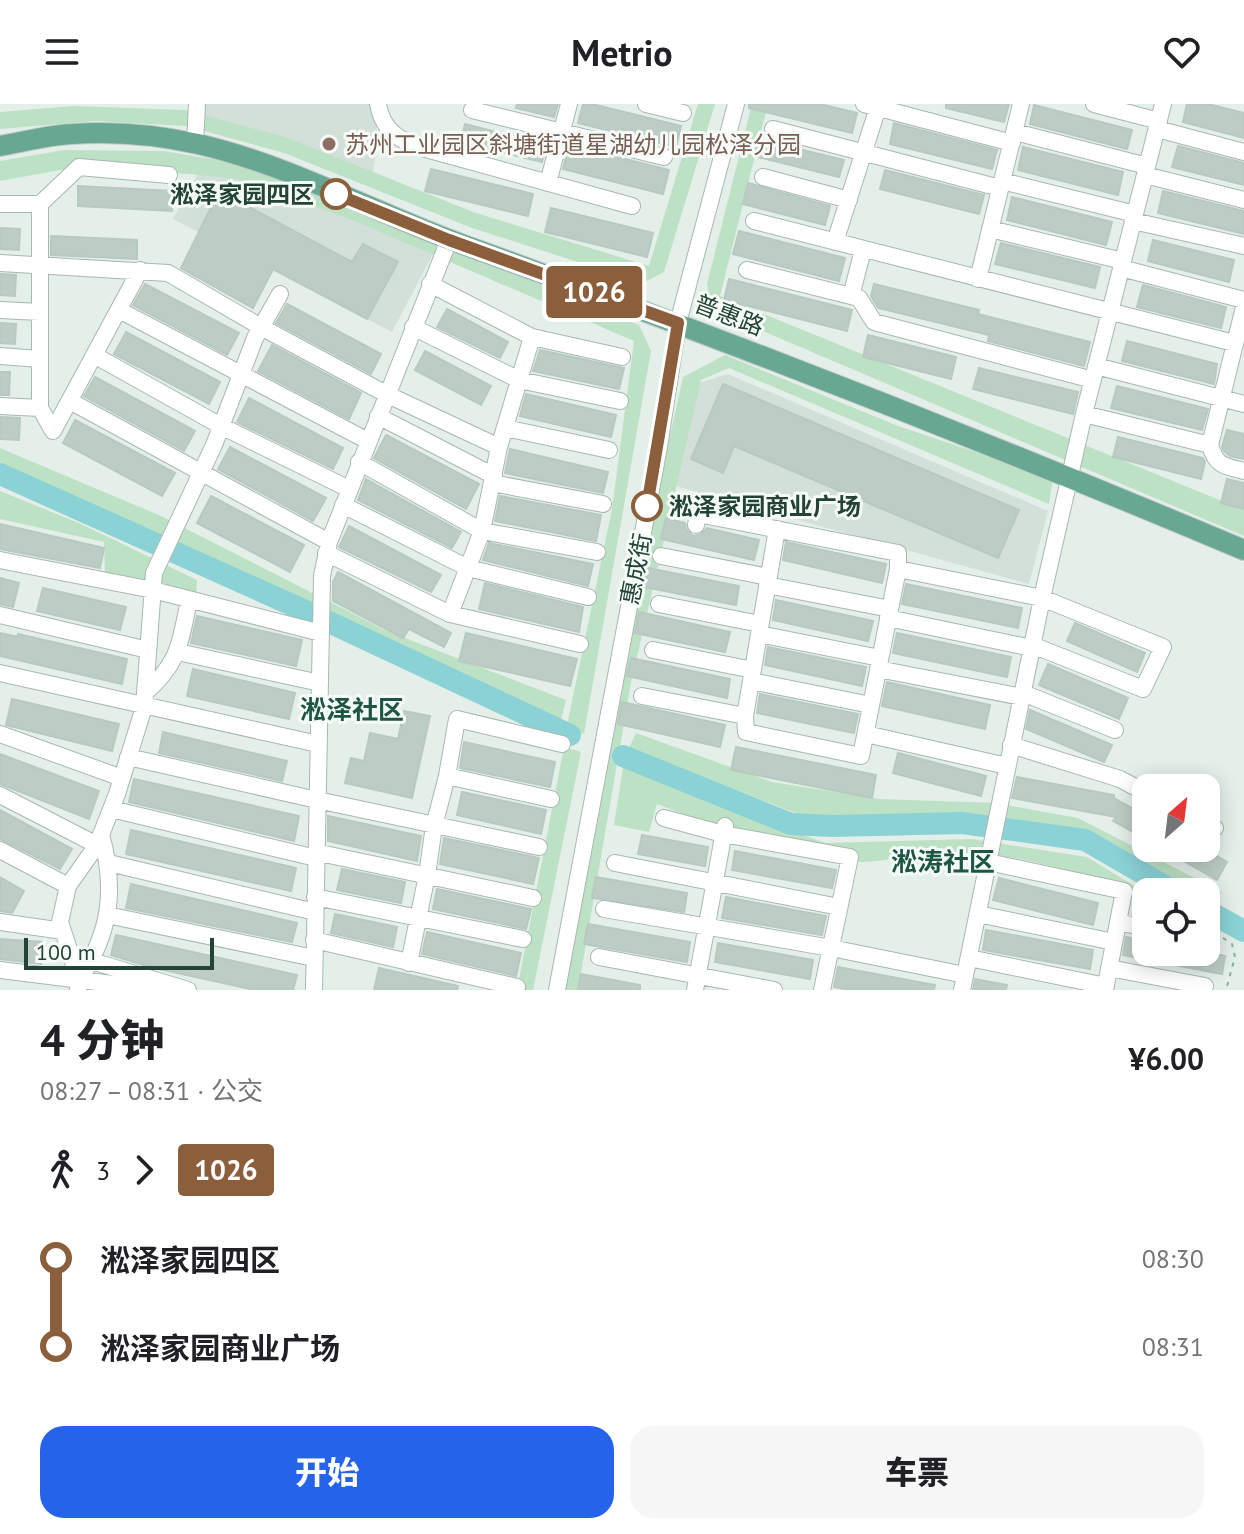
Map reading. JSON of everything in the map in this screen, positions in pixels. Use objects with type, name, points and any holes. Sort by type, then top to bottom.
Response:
[{"type":"main road","name":"普惠路","points":[[0,146],[70,134],[130,134],[195,143],[252,159],[449,240],[678,323],[1069,476],[1244,550]]},
{"type":"street","points":[[195,143],[197,104]]},
{"type":"street","points":[[378,104],[388,129],[397,139],[632,206]]},
{"type":"street","points":[[548,183],[569,104]]},
{"type":"street","points":[[646,104],[683,113]]},
{"type":"street","name":"惠成街","points":[[557,990],[659,447],[678,323],[736,104]]},
{"type":"street","points":[[978,279],[1021,104]]},
{"type":"street","points":[[1094,104],[1159,118],[1244,152]]},
{"type":"street","points":[[835,242],[864,152],[873,105],[1146,170],[1244,200]]},
{"type":"street","points":[[472,110],[664,157]]},
{"type":"street","points":[[604,909],[831,948],[964,983],[1069,476],[1159,118]]},
{"type":"street","points":[[773,129],[1244,246]]},
{"type":"street","points":[[0,204],[40,204],[79,167],[169,175]]},
{"type":"street","points":[[763,177],[849,200]]},
{"type":"street","points":[[40,204],[40,408],[53,431],[140,270]]},
{"type":"street","points":[[754,221],[1234,343]]},
{"type":"street","points":[[990,229],[1244,300]]},
{"type":"street","points":[[314,990],[322,576],[328,547],[359,462],[449,240]]},
{"type":"street","points":[[851,296],[863,250]]},
{"type":"street","points":[[0,263],[168,273],[386,394],[499,447]]},
{"type":"street","points":[[747,270],[859,298],[874,322],[1244,404]]},
{"type":"street","points":[[430,284],[532,337],[622,357]]},
{"type":"street","points":[[78,985],[60,922],[68,886],[99,840],[111,809],[144,700],[154,573],[202,472],[261,327],[280,294]]},
{"type":"street","points":[[1244,307],[1210,445],[1214,458],[1220,464],[1244,471]]},
{"type":"street","points":[[0,310],[40,312]]},
{"type":"street","points":[[119,310],[368,441]]},
{"type":"street","points":[[413,327],[519,380],[620,401]]},
{"type":"street","points":[[450,614],[482,531],[499,447],[532,337]]},
{"type":"street","points":[[94,355],[468,568],[588,597]]},
{"type":"street","points":[[0,356],[40,359]]},
{"type":"street","points":[[70,401],[202,472],[328,547],[450,614],[580,644]]},
{"type":"street","points":[[0,406],[40,408]]},
{"type":"street","points":[[1084,414],[1210,445]]},
{"type":"street","points":[[378,416],[493,480],[603,504]]},
{"type":"street","points":[[505,428],[609,450]]},
{"type":"street","points":[[359,462],[482,531],[597,552]]},
{"type":"street","points":[[696,525],[698,514],[777,529],[898,553],[898,569],[861,756],[746,732],[745,716],[777,529]]},
{"type":"street","points":[[661,556],[889,614],[1032,646],[1143,689],[1163,647],[1042,598],[898,569]]},
{"type":"street","points":[[0,560],[153,590],[321,633]]},
{"type":"street","points":[[144,700],[178,652],[189,600]]},
{"type":"street","points":[[659,604],[879,663],[1022,695],[1115,730]]},
{"type":"street","points":[[0,615],[148,650]]},
{"type":"street","points":[[653,650],[871,705]]},
{"type":"street","points":[[178,652],[320,683]]},
{"type":"street","points":[[0,673],[144,700],[318,744]]},
{"type":"street","points":[[642,696],[745,716]]},
{"type":"street","points":[[409,963],[457,719],[562,744]]},
{"type":"street","points":[[0,734],[122,778]]},
{"type":"street","points":[[866,734],[1007,766]]},
{"type":"street","points":[[1011,745],[1132,785]]},
{"type":"street","points":[[128,757],[539,847]]},
{"type":"street","points":[[447,776],[551,799]]},
{"type":"street","points":[[0,795],[99,840],[109,863],[110,906],[92,961],[78,985]]},
{"type":"street","points":[[111,809],[316,855],[533,898]]},
{"type":"street","points":[[664,818],[850,857],[822,990]]},
{"type":"street","points":[[696,983],[724,829]]},
{"type":"street","points":[[0,850],[68,886]]},
{"type":"street","points":[[969,958],[1105,988],[1109,968],[1124,891],[988,862]]},
{"type":"street","points":[[109,863],[315,904],[419,918],[523,939]]},
{"type":"street","points":[[615,863],[839,907]]},
{"type":"street","points":[[978,914],[1114,942]]},
{"type":"street","points":[[107,915],[314,958]]},
{"type":"street","points":[[0,922],[63,931]]},
{"type":"street","points":[[1118,922],[1132,925]]},
{"type":"street","points":[[314,940],[517,987]]},
{"type":"street","points":[[599,957],[696,983],[774,990]]},
{"type":"street","points":[[92,961],[188,990]]},
{"type":"street","points":[[1109,968],[1205,986]]},
{"type":"street","points":[[0,970],[78,985],[161,990]]},
{"type":"path","points":[[1220,941],[1232,944],[1235,957],[1226,990]]},
{"type":"shaded area","name":"苏州工业园区斜塘街道星湖幼儿园松泽分园","points":[[203,104],[375,104],[377,141],[372,182],[203,121]]},
{"type":"shaded area","points":[[202,167],[263,182],[435,250],[392,332],[173,219]]},
{"type":"shaded area","name":"淞泽家园商业广场","points":[[728,374],[1048,511],[1029,584],[665,483],[688,386]]},
{"type":"green space","points":[[698,104],[715,104],[664,272],[643,283],[472,228],[284,153],[186,126],[95,121],[0,129],[0,112],[74,106],[185,110],[288,138],[476,213],[649,266]]},
{"type":"green space","points":[[752,104],[768,104],[720,296],[1244,510],[1244,536],[711,309],[707,284]]},
{"type":"green space","points":[[64,150],[164,151],[234,163],[323,194],[639,325],[651,351],[584,734],[567,725],[612,509],[634,341],[350,219],[238,179],[71,168],[0,181],[0,161]]},
{"type":"green space","points":[[725,355],[898,426],[1053,478],[1049,504],[729,368],[701,380],[631,683],[578,990],[564,990],[621,658],[683,377]]},
{"type":"green space","points":[[0,448],[161,516],[387,631],[566,700],[560,724],[0,473]]},
{"type":"green space","points":[[0,491],[79,523],[197,580],[196,605],[105,574],[104,542],[0,519]]},
{"type":"green space","points":[[636,733],[772,782],[879,799],[995,803],[1078,818],[1132,846],[1132,860],[1091,837],[978,818],[821,823],[629,748]]},
{"type":"green space","points":[[564,747],[581,752],[533,990],[517,990]]},
{"type":"green space","points":[[623,767],[825,843],[972,839],[1087,857],[1132,884],[1132,900],[1086,877],[996,855],[941,852],[872,862],[811,856],[758,842],[657,804],[649,832],[614,825]]},
{"type":"green space","points":[[1135,862],[1164,862],[1195,878],[1163,878]]},
{"type":"building","points":[[517,104],[558,104],[554,117],[516,108]]},
{"type":"building","points":[[583,104],[681,126],[676,147],[578,123]]},
{"type":"building","points":[[749,104],[820,104],[857,113],[852,133],[749,108]]},
{"type":"building","points":[[946,104],[1009,104],[1004,122],[946,108]]},
{"type":"building","points":[[1187,104],[1208,104],[1244,113],[1244,138],[1183,122]]},
{"type":"building","points":[[1034,105],[1132,130],[1127,149],[1030,124]]},
{"type":"building","points":[[894,123],[997,150],[992,169],[890,144]]},
{"type":"building","points":[[465,124],[547,145],[542,162],[461,142]]},
{"type":"building","points":[[758,139],[844,160],[839,177],[754,156]]},
{"type":"building","points":[[569,145],[669,170],[663,194],[563,169]]},
{"type":"building","points":[[1178,146],[1244,163],[1244,185],[1172,167]]},
{"type":"building","points":[[1023,147],[1123,172],[1118,195],[1018,170]]},
{"type":"building","points":[[431,169],[533,194],[528,216],[425,191]]},
{"type":"building","points":[[885,170],[984,195],[979,214],[880,189]]},
{"type":"building","points":[[748,183],[830,206],[825,225],[743,204]]},
{"type":"building","points":[[78,186],[172,191],[172,211],[78,206]]},
{"type":"building","points":[[219,191],[352,262],[363,244],[398,262],[367,319],[273,269],[253,308],[181,268]]},
{"type":"building","points":[[1163,191],[1244,211],[1244,234],[1158,213]]},
{"type":"building","points":[[1012,197],[1112,222],[1106,245],[1007,220]]},
{"type":"building","points":[[551,208],[653,233],[647,257],[545,232]]},
{"type":"building","points":[[0,228],[20,229],[19,250],[0,249]]},
{"type":"building","points":[[739,231],[845,258],[839,281],[733,254]]},
{"type":"building","points":[[51,236],[137,240],[137,259],[51,255]]},
{"type":"building","points":[[1153,240],[1234,260],[1229,282],[1148,261]]},
{"type":"building","points":[[1001,243],[1100,267],[1095,288],[995,264]]},
{"type":"building","points":[[0,274],[16,275],[15,296],[0,295]]},
{"type":"building","points":[[729,279],[852,310],[847,331],[724,300]]},
{"type":"building","points":[[145,284],[239,333],[227,355],[133,305]]},
{"type":"building","points":[[874,284],[1090,342],[1084,366],[988,341],[989,335],[878,308],[871,296]]},
{"type":"building","points":[[1143,285],[1226,307],[1221,328],[1137,307]]},
{"type":"building","points":[[287,304],[381,354],[371,374],[276,323]]},
{"type":"building","points":[[447,309],[508,342],[500,358],[437,327]]},
{"type":"building","points":[[0,323],[16,324],[15,344],[0,343]]},
{"type":"building","points":[[126,332],[220,382],[209,404],[114,354]]},
{"type":"building","points":[[868,335],[956,357],[951,379],[863,357]]},
{"type":"building","points":[[1127,341],[1217,364],[1214,384],[1122,361]]},
{"type":"building","points":[[272,345],[361,393],[349,419],[258,371]]},
{"type":"building","points":[[540,350],[624,368],[619,389],[533,371]]},
{"type":"building","points":[[425,351],[491,386],[481,405],[415,370]]},
{"type":"building","points":[[979,368],[1078,392],[1073,414],[973,389]]},
{"type":"building","points":[[0,372],[10,372],[9,395],[0,395]]},
{"type":"building","points":[[95,377],[195,431],[184,451],[84,396]]},
{"type":"building","points":[[723,384],[1019,510],[998,558],[734,446],[723,473],[691,459]]},
{"type":"building","points":[[1117,386],[1208,409],[1202,430],[1111,408]]},
{"type":"building","points":[[526,394],[616,415],[611,437],[520,416]]},
{"type":"building","points":[[249,398],[343,448],[333,469],[237,422]]},
{"type":"building","points":[[0,417],[20,418],[19,440],[0,439]]},
{"type":"building","points":[[75,420],[175,473],[162,496],[63,443]]},
{"type":"building","points":[[1227,430],[1244,434],[1244,459],[1230,456],[1224,451],[1222,447]]},
{"type":"building","points":[[386,435],[479,484],[466,509],[374,458]]},
{"type":"building","points":[[1118,437],[1203,458],[1201,479],[1113,457]]},
{"type":"building","points":[[230,447],[326,498],[313,521],[218,469]]},
{"type":"building","points":[[510,449],[608,472],[603,493],[505,473]]},
{"type":"building","points":[[366,479],[461,532],[452,548],[358,500]]},
{"type":"building","points":[[1227,479],[1244,483],[1244,509],[1221,503]]},
{"type":"building","points":[[211,496],[304,545],[290,572],[197,523]]},
{"type":"building","points":[[500,496],[601,515],[596,541],[495,521]]},
{"type":"building","points":[[666,518],[685,523],[693,536],[700,535],[707,528],[759,540],[754,560],[661,539]]},
{"type":"building","points":[[0,524],[104,548],[100,568],[0,549]]},
{"type":"building","points":[[349,526],[441,575],[431,592],[339,547]]},
{"type":"building","points":[[786,542],[886,564],[882,583],[783,560]]},
{"type":"building","points":[[489,543],[593,564],[588,586],[483,560]]},
{"type":"building","points":[[648,568],[739,586],[736,605],[644,587]]},
{"type":"building","points":[[338,572],[451,633],[444,647],[409,629],[403,638],[333,601],[333,582]]},
{"type":"building","points":[[0,578],[19,583],[13,607],[0,604]]},
{"type":"building","points":[[485,583],[583,607],[579,632],[479,609]]},
{"type":"building","points":[[906,584],[1022,608],[1018,628],[902,604]]},
{"type":"building","points":[[43,588],[126,607],[120,630],[37,611]]},
{"type":"building","points":[[776,600],[873,621],[868,641],[773,620]]},
{"type":"building","points":[[639,612],[730,632],[725,652],[635,633]]},
{"type":"building","points":[[197,616],[302,640],[296,666],[191,643]]},
{"type":"building","points":[[1075,623],[1145,653],[1137,672],[1067,641]]},
{"type":"building","points":[[0,633],[18,637],[18,634],[127,659],[122,684],[0,656]]},
{"type":"building","points":[[466,633],[577,659],[570,686],[459,661]]},
{"type":"building","points":[[897,633],[1011,657],[1007,677],[893,653]]},
{"type":"building","points":[[768,647],[866,667],[862,686],[765,665]]},
{"type":"building","points":[[631,658],[730,679],[727,698],[627,676]]},
{"type":"building","points":[[1048,664],[1128,698],[1119,719],[1039,685]]},
{"type":"building","points":[[193,669],[295,693],[289,719],[187,696]]},
{"type":"building","points":[[887,682],[990,705],[985,729],[882,706]]},
{"type":"building","points":[[760,694],[858,714],[854,733],[757,713]]},
{"type":"building","points":[[12,699],[119,724],[112,751],[6,725]]},
{"type":"building","points":[[622,702],[725,725],[720,747],[618,724]]},
{"type":"building","points":[[1030,710],[1112,745],[1104,762],[1026,729]]},
{"type":"building","points":[[404,711],[430,716],[412,798],[345,783],[351,758],[364,761],[370,733],[398,739]]},
{"type":"building","points":[[163,732],[287,761],[282,781],[159,753]]},
{"type":"building","points":[[464,742],[555,762],[550,787],[460,768]]},
{"type":"building","points":[[736,747],[876,775],[872,798],[731,770]]},
{"type":"building","points":[[898,753],[986,776],[981,796],[893,773]]},
{"type":"building","points":[[0,754],[99,791],[89,819],[0,784]]},
{"type":"building","points":[[1017,777],[1114,795],[1114,798],[1132,808],[1132,831],[1113,821],[1116,817],[1012,798]]},
{"type":"building","points":[[134,779],[299,816],[294,841],[129,802]]},
{"type":"building","points":[[462,792],[546,810],[541,834],[457,815]]},
{"type":"building","points":[[0,810],[72,849],[60,869],[0,839]]},
{"type":"building","points":[[328,816],[421,836],[417,861],[328,841]]},
{"type":"building","points":[[131,830],[296,868],[291,891],[126,854]]},
{"type":"building","points":[[642,835],[708,847],[705,866],[638,854]]},
{"type":"building","points":[[444,838],[539,858],[533,884],[440,864]]},
{"type":"building","points":[[735,851],[836,870],[832,888],[732,870]]},
{"type":"building","points":[[1220,858],[1227,862],[1218,878],[1186,862],[1220,862]]},
{"type":"building","points":[[342,869],[405,882],[401,903],[337,890]]},
{"type":"building","points":[[0,877],[24,891],[12,913],[0,911]]},
{"type":"building","points":[[596,877],[687,893],[684,912],[592,898]]},
{"type":"building","points":[[999,878],[1098,903],[1093,925],[993,900]]},
{"type":"building","points":[[131,884],[297,923],[292,942],[126,908]]},
{"type":"building","points":[[437,889],[531,909],[526,929],[433,909]]},
{"type":"building","points":[[726,897],[826,916],[822,935],[722,918]]},
{"type":"building","points":[[335,914],[397,927],[393,947],[331,933]]},
{"type":"building","points":[[588,924],[690,942],[687,962],[584,944]]},
{"type":"building","points":[[986,930],[1093,950],[1090,969],[983,950]]},
{"type":"building","points":[[427,932],[521,953],[516,976],[422,954]]},
{"type":"building","points":[[116,935],[297,975],[293,990],[255,990],[150,967],[111,955]]},
{"type":"building","points":[[1126,937],[1132,938],[1132,957],[1123,955]]},
{"type":"building","points":[[0,939],[43,942],[41,964],[0,959]]},
{"type":"building","points":[[718,943],[813,960],[810,979],[715,962]]},
{"type":"building","points":[[1220,955],[1225,956],[1222,974],[1180,966],[1220,966]]},
{"type":"building","points":[[838,967],[935,985],[934,990],[851,990],[834,987]]},
{"type":"building","points":[[379,968],[458,986],[457,990],[374,990]]},
{"type":"building","points":[[581,974],[640,985],[640,990],[578,990]]},
{"type":"building","points":[[975,979],[1007,985],[1006,990],[973,990]]},
{"type":"waterway","points":[[0,474],[301,609],[570,735]]},
{"type":"waterway","points":[[623,756],[791,824],[962,823],[1085,840],[1151,878]]},
{"type":"waterway","points":[[1220,918],[1244,931]]},
{"type":"bus line","name":"1026","points":[[336,194],[449,240],[678,323],[647,506]]},
{"type":"place","name":"苏州工业园区斜塘街道星湖幼儿园松泽分园","points":[[329,144]]},
{"type":"place","name":"淞泽家园四区","points":[[336,194]]},
{"type":"place","name":"淞泽家园商业广场","points":[[647,506]]},
{"type":"district","name":"淞泽社区","points":[[352,709]]},
{"type":"district","name":"淞涛社区","points":[[943,861]]}]
